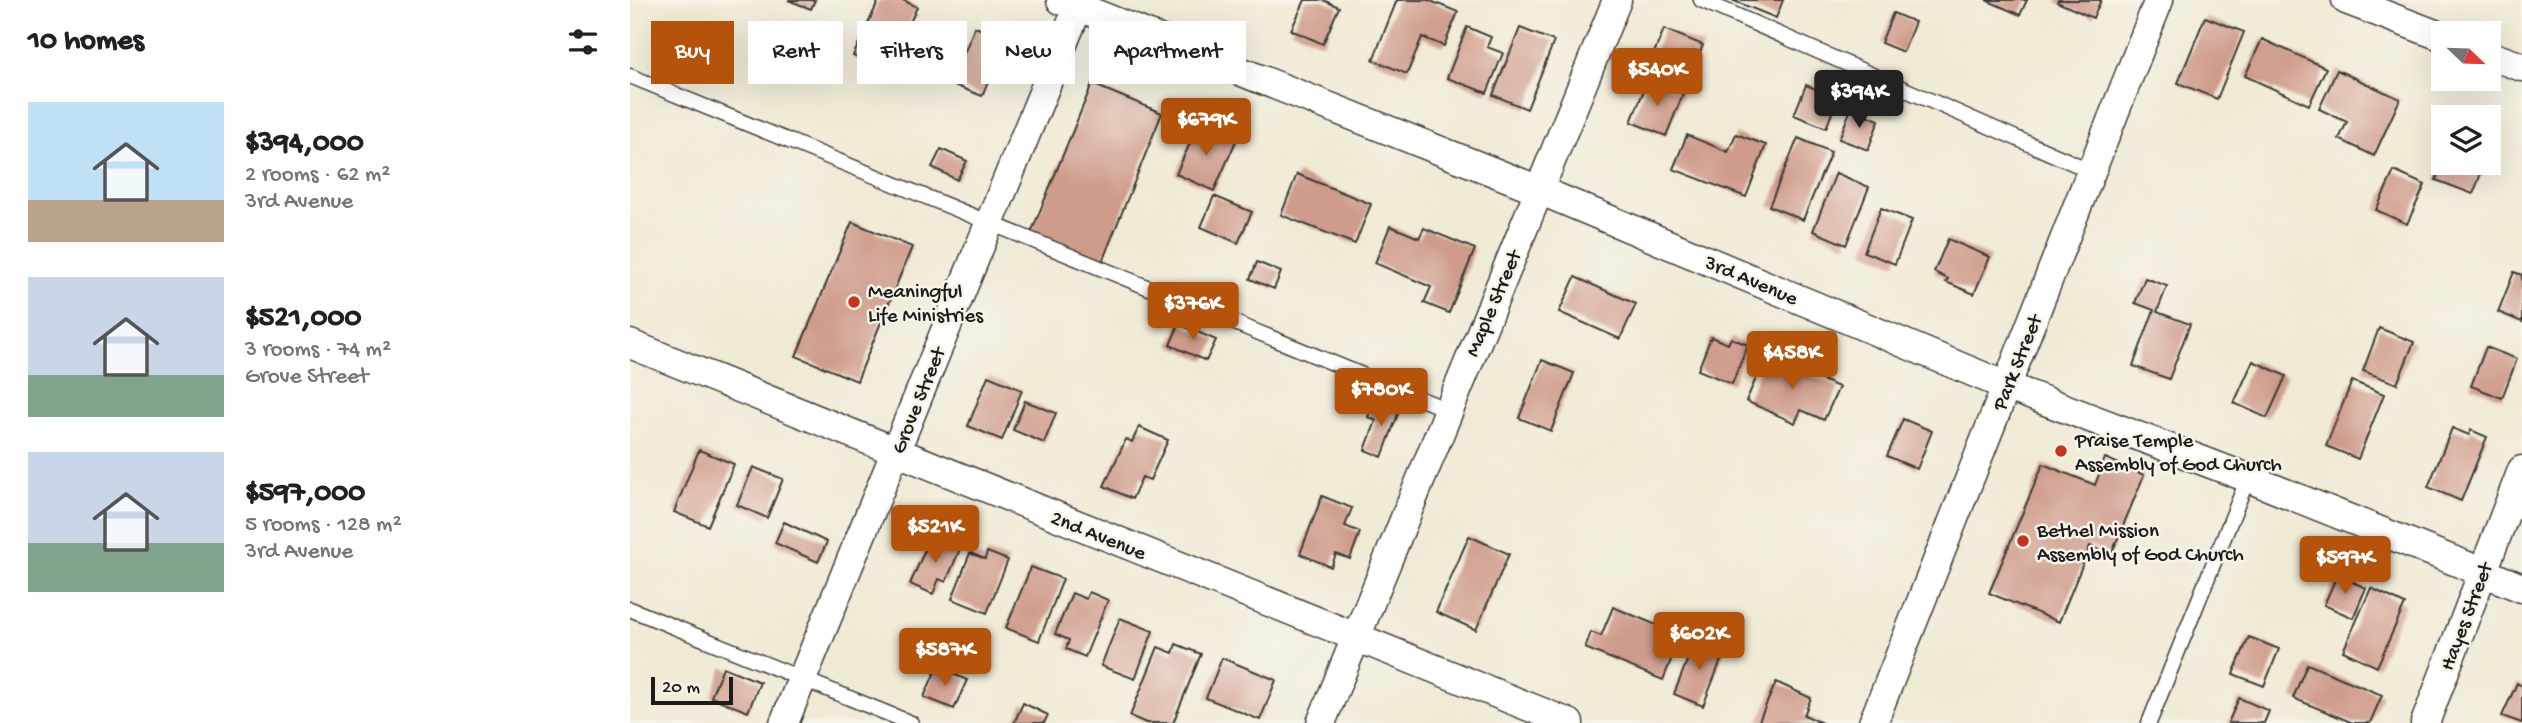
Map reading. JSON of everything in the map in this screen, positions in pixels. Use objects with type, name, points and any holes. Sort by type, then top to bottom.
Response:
[{"type":"street","name":"Maple Street","points":[[1321,723],[1617,0]]},
{"type":"street","name":"Park Street","points":[[1873,723],[2159,0]]},
{"type":"street","points":[[2346,0],[2431,32]]},
{"type":"street","name":"3rd Avenue","points":[[1074,2],[1539,190],[2006,386],[2248,478],[2522,588]]},
{"type":"street","name":"Grove Street","points":[[784,723],[989,224],[1074,2]]},
{"type":"street","points":[[2501,60],[2522,68]]},
{"type":"street","name":"2nd Avenue","points":[[630,344],[1569,723]]},
{"type":"street","name":"Hayes Street","points":[[2425,723],[2522,470]]},
{"type":"lane","points":[[1701,0],[2091,171]]},
{"type":"lane","points":[[630,76],[1448,410]]},
{"type":"lane","points":[[2149,723],[2248,478]]},
{"type":"lane","points":[[630,609],[911,723]]},
{"type":"building","points":[[788,0],[815,0],[811,9]]},
{"type":"building","points":[[879,0],[903,0],[917,7],[911,21],[869,21]]},
{"type":"building","points":[[1305,0],[1323,0],[1339,7],[1323,44],[1291,30]]},
{"type":"building","points":[[1397,0],[1428,0],[1458,12],[1444,46],[1422,37],[1407,74],[1373,60]]},
{"type":"building","points":[[1732,0],[1783,0],[1776,18]]},
{"type":"building","points":[[1986,0],[2027,0],[2020,15]]},
{"type":"building","points":[[2101,0],[2093,18],[2057,2]]},
{"type":"building","points":[[1893,13],[1915,22],[1903,52],[1881,43]]},
{"type":"building","points":[[2205,17],[2244,32],[2217,99],[2178,83]]},
{"type":"building","points":[[975,27],[981,29],[981,84],[987,84],[982,96],[951,84],[967,84],[967,46]]},
{"type":"building","points":[[1467,27],[1491,37],[1487,47],[1503,53],[1487,93],[1447,78]]},
{"type":"building","points":[[1520,28],[1554,41],[1527,109],[1493,95]]},
{"type":"building","points":[[1664,29],[1703,45],[1685,88],[1646,72]]},
{"type":"building","points":[[2262,39],[2326,68],[2309,105],[2245,76]]},
{"type":"building","points":[[2337,70],[2400,99],[2374,156],[2339,139],[2347,122],[2319,109]]},
{"type":"building","points":[[1648,80],[1683,94],[1666,136],[1631,122]]},
{"type":"building","points":[[1092,84],[1162,113],[1102,262],[1031,233]]},
{"type":"building","points":[[1806,85],[1838,98],[1826,128],[1794,115]]},
{"type":"building","points":[[1851,109],[1879,120],[1868,150],[1839,139]]},
{"type":"building","points":[[1198,125],[1236,141],[1214,191],[1176,174]]},
{"type":"building","points":[[1736,134],[1766,145],[1746,197],[1673,169],[1687,135],[1728,152]]},
{"type":"building","points":[[1798,138],[1831,152],[1803,220],[1769,206]]},
{"type":"building","points":[[941,149],[967,161],[957,180],[932,167]]},
{"type":"building","points":[[2394,171],[2425,185],[2407,224],[2376,210]]},
{"type":"building","points":[[1836,173],[1869,187],[1846,245],[1813,231]]},
{"type":"building","points":[[1297,174],[1371,204],[1355,244],[1281,215]]},
{"type":"building","points":[[2438,175],[2480,175],[2473,194],[2436,180]]},
{"type":"building","points":[[1214,196],[1252,212],[1238,243],[1201,227]]},
{"type":"building","points":[[1881,208],[1912,220],[1895,264],[1864,252]]},
{"type":"building","name":"Meaningful Life Ministries","points":[[852,222],[912,247],[857,381],[796,356]]},
{"type":"building","points":[[1390,226],[1419,238],[1424,228],[1475,249],[1449,313],[1424,303],[1431,287],[1375,263]]},
{"type":"building","points":[[1948,239],[1990,257],[1974,294],[1946,282],[1948,279],[1934,272]]},
{"type":"building","points":[[1257,262],[1281,272],[1274,289],[1250,279]]},
{"type":"building","points":[[2514,272],[2522,275],[2522,322],[2498,312]]},
{"type":"building","points":[[1575,277],[1636,304],[1620,339],[1559,312]]},
{"type":"building","points":[[2145,278],[2167,286],[2157,312],[2190,324],[2169,379],[2133,366],[2154,310],[2135,303]]},
{"type":"building","points":[[1179,324],[1216,340],[1206,361],[1170,345]]},
{"type":"building","points":[[2379,328],[2414,342],[2397,384],[2363,371]]},
{"type":"building","points":[[1711,337],[1728,344],[1731,338],[1748,345],[1732,384],[1698,370]]},
{"type":"building","points":[[2486,347],[2517,359],[2502,398],[2471,386]]},
{"type":"building","points":[[1765,358],[1790,369],[1795,358],[1814,366],[1810,375],[1839,387],[1824,420],[1801,410],[1795,423],[1746,401]]},
{"type":"building","points":[[1542,360],[1574,373],[1551,431],[1519,418]]},
{"type":"building","points":[[2253,361],[2286,376],[2267,418],[2234,403]]},
{"type":"building","points":[[988,376],[1022,390],[1002,440],[968,426]]},
{"type":"building","points":[[2352,381],[2384,394],[2358,459],[2326,446]]},
{"type":"building","points":[[1025,401],[1056,413],[1044,443],[1013,430]]},
{"type":"building","points":[[1374,401],[1399,411],[1382,457],[1365,450],[1376,421],[1368,417]]},
{"type":"building","points":[[1903,419],[1932,431],[1917,469],[1887,456]]},
{"type":"building","points":[[1139,427],[1168,440],[1150,480],[1142,477],[1132,499],[1104,486],[1126,439],[1132,442]]},
{"type":"building","points":[[2452,428],[2469,435],[2471,430],[2487,437],[2461,501],[2428,487]]},
{"type":"building","points":[[699,450],[734,464],[708,526],[674,512]]},
{"type":"building","points":[[2105,458],[2144,475],[2111,555],[2090,546],[2059,622],[1989,593],[2043,464],[2095,485]]},
{"type":"building","points":[[753,467],[783,479],[767,518],[737,505]]},
{"type":"building","points":[[1322,496],[1352,508],[1345,526],[1360,532],[1350,559],[1336,554],[1331,567],[1300,554]]},
{"type":"building","points":[[784,522],[827,542],[818,562],[775,543]]},
{"type":"building","points":[[931,536],[960,549],[946,582],[939,579],[933,594],[910,584]]},
{"type":"building","points":[[1469,536],[1509,554],[1476,630],[1436,612]]},
{"type":"building","points":[[987,552],[1008,560],[987,613],[952,599],[970,553],[985,559]]},
{"type":"building","points":[[1031,567],[1063,579],[1039,641],[1006,628]]},
{"type":"building","points":[[2337,575],[2366,588],[2353,618],[2324,605]]},
{"type":"building","points":[[2371,588],[2405,604],[2377,667],[2343,651]]},
{"type":"building","points":[[1089,592],[1108,600],[1085,657],[1066,649],[1069,640],[1055,634],[1072,593],[1086,599]]},
{"type":"building","points":[[1613,607],[1681,635],[1663,680],[1585,648],[1591,632],[1601,636]]},
{"type":"building","points":[[1120,618],[1153,631],[1135,679],[1101,666]]},
{"type":"building","points":[[2249,637],[2279,649],[2264,686],[2233,674]]},
{"type":"building","points":[[1696,638],[1725,650],[1703,706],[1674,694]]},
{"type":"building","points":[[1176,644],[1201,654],[1173,723],[1146,723],[1130,716],[1158,647],[1173,653]]},
{"type":"building","points":[[1222,658],[1276,680],[1260,720],[1206,698]]},
{"type":"building","points":[[2307,664],[2382,695],[2370,723],[2353,723],[2293,698]]},
{"type":"building","points":[[723,667],[760,682],[748,712],[711,697]]},
{"type":"building","points":[[937,667],[967,680],[954,709],[924,697]]},
{"type":"building","points":[[1776,682],[1811,698],[1804,715],[1822,723],[1758,723]]},
{"type":"building","points":[[2517,683],[2522,686],[2522,723],[2502,716]]},
{"type":"building","points":[[2239,698],[2269,711],[2264,723],[2228,723]]},
{"type":"building","points":[[1023,703],[1048,715],[1044,723],[1014,723]]},
{"type":"place","name":"Meaningful Life Ministries","points":[[854,302]]},
{"type":"place","name":"Praise Temple Assembly of God Church","points":[[2061,451]]},
{"type":"place","name":"Bethel Mission Assembly of God Church","points":[[2023,541]]}]
